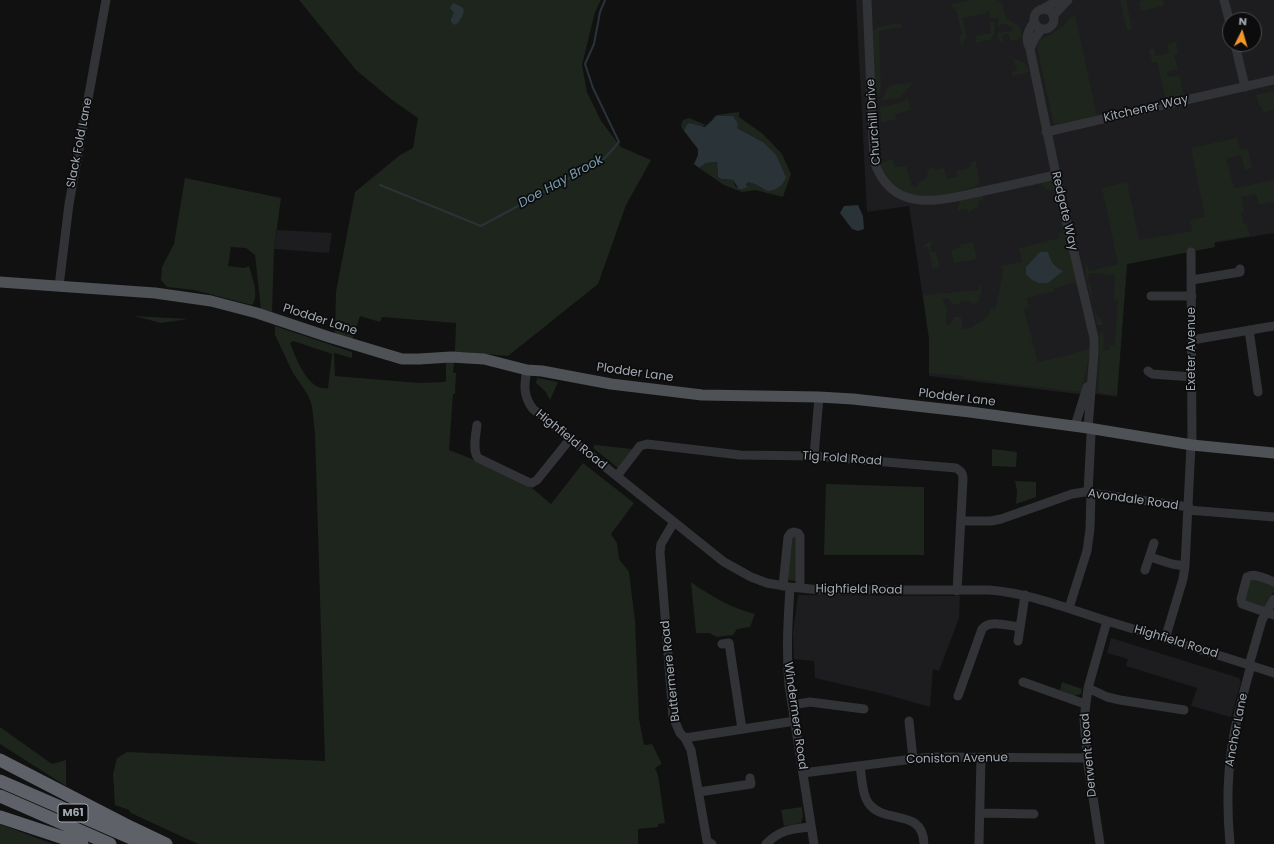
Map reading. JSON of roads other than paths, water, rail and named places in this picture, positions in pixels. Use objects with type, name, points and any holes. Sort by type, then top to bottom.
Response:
[{"type":"highway","name":"M61","points":[[0,760],[117,821],[166,844]]},
{"type":"highway","name":"M61","points":[[0,781],[145,844]]},
{"type":"highway","name":"M61","points":[[0,796],[110,844]]},
{"type":"highway","name":"M61","points":[[0,817],[82,844]]},
{"type":"main road","name":"Plodder Lane","points":[[0,282],[187,296],[237,308],[392,357],[411,359],[451,357],[476,358],[494,361],[527,370],[542,371],[611,384],[702,395],[853,399],[966,411],[1075,426],[1090,432],[1192,445],[1274,453]]},
{"type":"street","name":"Slack Fold Lane","points":[[59,286],[69,204],[106,0]]},
{"type":"street","name":"Churchill Drive","points":[[867,0],[874,161],[883,180],[889,187],[903,196],[921,201],[930,201],[958,197],[1056,175]]},
{"type":"street","name":"Redgate Way","points":[[1058,0],[1036,13],[1034,22],[1027,36],[1046,132],[1094,338],[1090,432],[1090,529],[1087,551],[1069,608]]},
{"type":"street","points":[[1034,22],[1037,27],[1042,29],[1046,29],[1051,26],[1053,23],[1053,16],[1068,0]]},
{"type":"street","points":[[1224,0],[1227,12]]},
{"type":"street","points":[[1041,10],[1047,10],[1053,16]]},
{"type":"street","points":[[1030,49],[1034,39],[1042,29]]},
{"type":"street","points":[[1237,52],[1246,87]]},
{"type":"street","name":"Kitchener Way","points":[[1046,132],[1274,80]]},
{"type":"street","name":"Exeter Avenue","points":[[1165,639],[1183,579],[1185,566],[1192,445],[1192,252]]},
{"type":"street","points":[[1192,280],[1240,272],[1240,269]]},
{"type":"street","points":[[1151,296],[1192,296]]},
{"type":"street","points":[[1192,340],[1274,326]]},
{"type":"street","points":[[1249,330],[1258,392]]},
{"type":"street","name":"Highfield Road","points":[[527,370],[524,388],[528,403],[533,409],[731,566],[751,577],[787,587],[821,590],[957,590],[995,591],[1025,595],[1274,673]]},
{"type":"street","points":[[1148,371],[1152,374],[1192,377]]},
{"type":"street","name":"Redgate Way","points":[[1075,426],[1092,373]]},
{"type":"street","points":[[814,456],[819,397]]},
{"type":"street","points":[[477,425],[475,450],[478,458],[532,483],[537,480],[570,439]]},
{"type":"street","name":"Tig Fold Road","points":[[617,476],[640,446],[647,444],[740,455],[814,456],[956,468],[960,470],[963,475],[957,590]]},
{"type":"street","name":"Avondale Road","points":[[961,521],[991,521],[1002,519],[1072,494],[1089,493],[1188,509],[1274,517]]},
{"type":"street","name":"Buttermere Road","points":[[674,522],[662,544],[660,552],[673,717],[680,733],[685,738],[691,750],[707,843]]},
{"type":"street","name":"Windermere Road","points":[[800,588],[800,536],[798,533],[794,532],[788,537],[787,659],[792,705],[810,827],[814,844]]},
{"type":"street","points":[[1145,570],[1154,543]]},
{"type":"street","points":[[1150,556],[1172,564],[1185,566]]},
{"type":"street","points":[[1270,614],[1242,604],[1241,598],[1247,577],[1250,575],[1274,582]]},
{"type":"street","points":[[1018,641],[1025,595]]},
{"type":"street","name":"Anchor Lane","points":[[1230,844],[1228,782],[1237,716],[1260,628],[1270,614],[1274,599]]},
{"type":"street","name":"Derwent Road","points":[[1100,844],[1087,758],[1084,719],[1088,688],[1107,621]]},
{"type":"street","points":[[962,692],[976,655],[982,629],[985,625],[990,624],[1020,627]]},
{"type":"street","points":[[722,644],[729,643],[742,729]]},
{"type":"street","points":[[1023,682],[1085,704]]},
{"type":"street","points":[[1088,688],[1120,700],[1184,710]]},
{"type":"street","points":[[792,705],[810,702],[864,709]]},
{"type":"street","points":[[685,738],[795,721]]},
{"type":"street","points":[[909,721],[913,758]]},
{"type":"street","name":"Coniston Avenue","points":[[803,773],[913,758],[1087,758]]},
{"type":"street","points":[[979,844],[981,758]]},
{"type":"street","points":[[860,766],[866,797],[869,804],[879,812],[903,818],[915,824],[922,834],[924,844]]},
{"type":"street","points":[[699,792],[751,784],[750,778]]},
{"type":"street","points":[[980,813],[1034,814]]},
{"type":"street","points":[[766,844],[780,832],[810,827]]},
{"type":"waterway","name":"Doe Hay Brook","points":[[380,185],[481,226],[603,160],[619,142],[593,88],[585,64],[594,44],[600,12],[605,0]]}]
